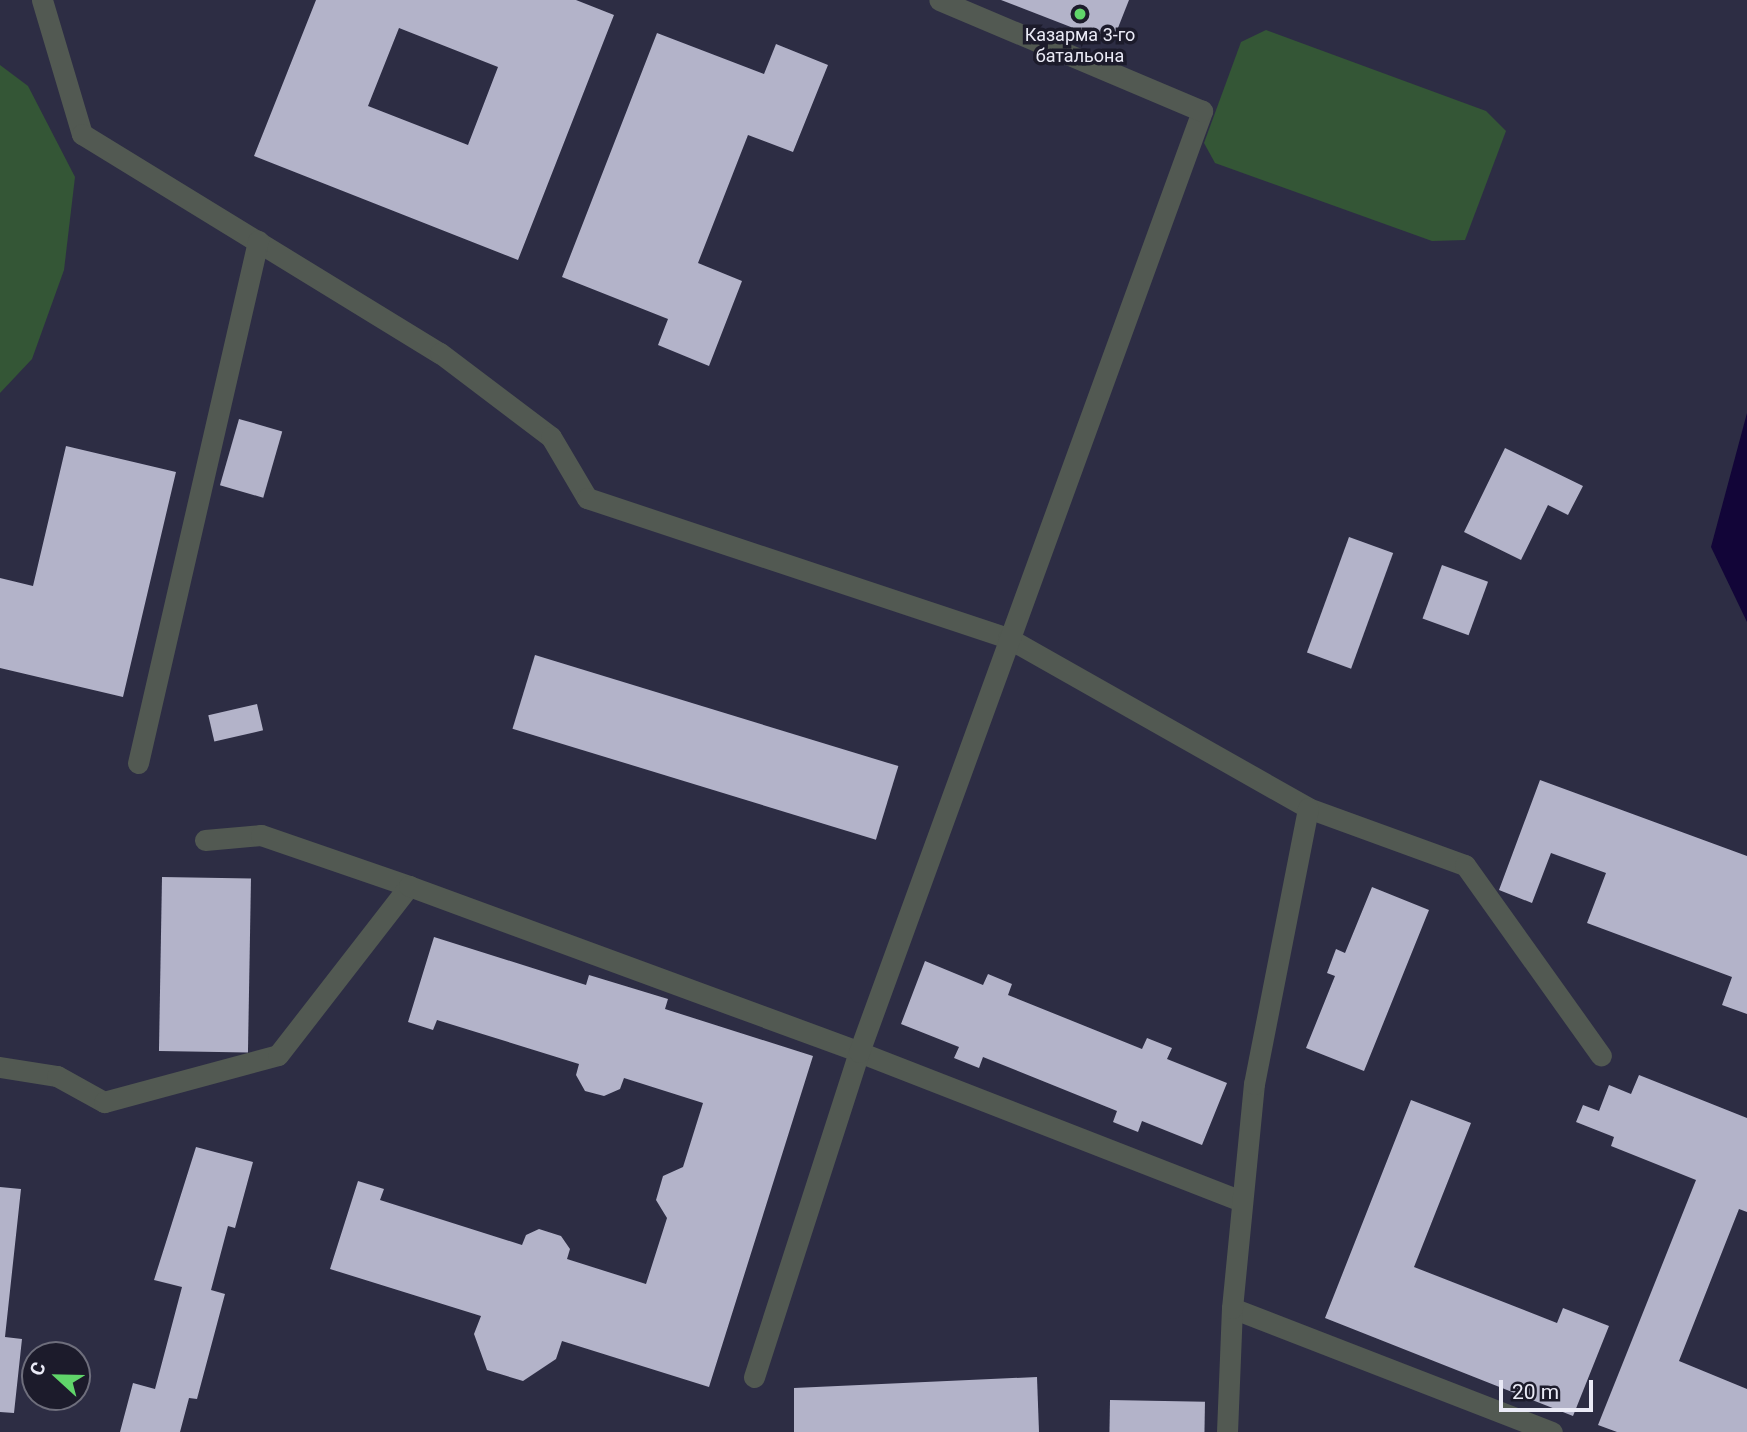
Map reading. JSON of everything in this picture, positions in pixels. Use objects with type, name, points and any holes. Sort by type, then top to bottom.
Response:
[{"type":"lane","points":[[42,0],[82,134],[440,353],[551,437],[587,498],[1008,639],[1308,808],[1465,865],[1601,1056]]},
{"type":"lane","points":[[754,1377],[859,1052],[1202,111],[939,0]]},
{"type":"lane","points":[[138,763],[258,241]]},
{"type":"lane","points":[[1227,1432],[1232,1308],[1254,1084],[1308,808]]},
{"type":"lane","points":[[205,840],[261,835],[409,886],[859,1052],[1242,1201]]},
{"type":"lane","points":[[0,1068],[57,1076],[104,1102],[278,1055],[409,886]]},
{"type":"lane","points":[[1232,1308],[1552,1432]]},
{"type":"shaded area","points":[[0,0],[1747,0],[1747,1432],[0,1432]]},
{"type":"shaded area","points":[[1747,413],[1747,622],[1711,547]]},
{"type":"green space","points":[[1266,30],[1486,111],[1506,131],[1465,240],[1432,241],[1215,163],[1204,143],[1241,42]]},
{"type":"green space","points":[[0,65],[28,86],[75,177],[64,270],[32,359],[0,393]]},
{"type":"building","points":[[316,0],[576,0],[614,15],[518,260],[254,156]],"holes":[[[399,28],[498,67],[468,145],[368,106]]]},
{"type":"building","name":"Казарма 3-го батальона","points":[[1001,0],[1129,0],[1112,43]]},
{"type":"building","points":[[657,33],[764,74],[776,44],[828,65],[793,152],[748,135],[698,263],[742,281],[709,366],[658,345],[668,319],[562,277]]},
{"type":"building","points":[[239,419],[282,431],[263,498],[220,485]]},
{"type":"building","points":[[66,446],[176,472],[123,697],[0,668],[0,578],[33,586]]},
{"type":"building","points":[[1505,448],[1583,486],[1568,515],[1548,505],[1521,560],[1464,532]]},
{"type":"building","points":[[1349,537],[1393,553],[1351,669],[1307,653]]},
{"type":"building","points":[[1442,565],[1488,582],[1469,635],[1423,619]]},
{"type":"building","points":[[535,655],[898,766],[876,840],[512,729]]},
{"type":"building","points":[[257,704],[263,730],[214,742],[208,715]]},
{"type":"building","points":[[1540,780],[1747,856],[1747,1014],[1722,1005],[1732,977],[1587,923],[1606,873],[1551,853],[1532,903],[1499,890]]},
{"type":"building","points":[[162,877],[251,879],[248,1053],[159,1051]]},
{"type":"building","points":[[1372,887],[1429,910],[1364,1071],[1306,1048],[1335,976],[1327,973],[1336,949],[1345,953]]},
{"type":"building","points":[[434,937],[586,985],[589,975],[668,999],[665,1009],[813,1056],[709,1387],[562,1341],[556,1359],[523,1381],[487,1370],[474,1334],[481,1316],[330,1269],[358,1181],[384,1189],[380,1200],[522,1245],[526,1235],[539,1229],[561,1236],[570,1249],[567,1259],[646,1284],[667,1218],[656,1200],[663,1176],[683,1167],[703,1103],[624,1078],[620,1089],[604,1096],[585,1091],[576,1075],[579,1064],[437,1020],[433,1030],[408,1022]]},
{"type":"building","points":[[925,961],[983,985],[988,974],[1012,984],[1008,995],[1142,1049],[1147,1038],[1172,1048],[1167,1059],[1227,1083],[1202,1145],[1142,1121],[1138,1132],[1113,1122],[1117,1111],[983,1057],[979,1068],[954,1058],[959,1047],[901,1024]]},
{"type":"building","points":[[1639,1075],[1747,1118],[1747,1212],[1739,1209],[1679,1361],[1747,1389],[1747,1432],[1617,1432],[1598,1425],[1696,1180],[1611,1146],[1614,1137],[1576,1122],[1583,1105],[1599,1111],[1609,1085],[1631,1094]]},
{"type":"building","points":[[1411,1100],[1471,1123],[1414,1267],[1557,1323],[1563,1308],[1609,1326],[1573,1416],[1325,1318]]},
{"type":"building","points":[[196,1147],[253,1162],[235,1228],[228,1226],[211,1290],[225,1294],[197,1399],[189,1398],[180,1432],[120,1432],[133,1383],[155,1389],[182,1287],[154,1280]]},
{"type":"building","points":[[0,1187],[21,1189],[5,1337],[22,1339],[14,1413],[0,1412]]},
{"type":"building","points":[[1037,1377],[1039,1432],[794,1432],[794,1388]]},
{"type":"building","points":[[1110,1400],[1205,1402],[1204,1432],[1109,1432]]},
{"type":"place","name":"Казарма 3-го батальона","points":[[1080,14]]}]
